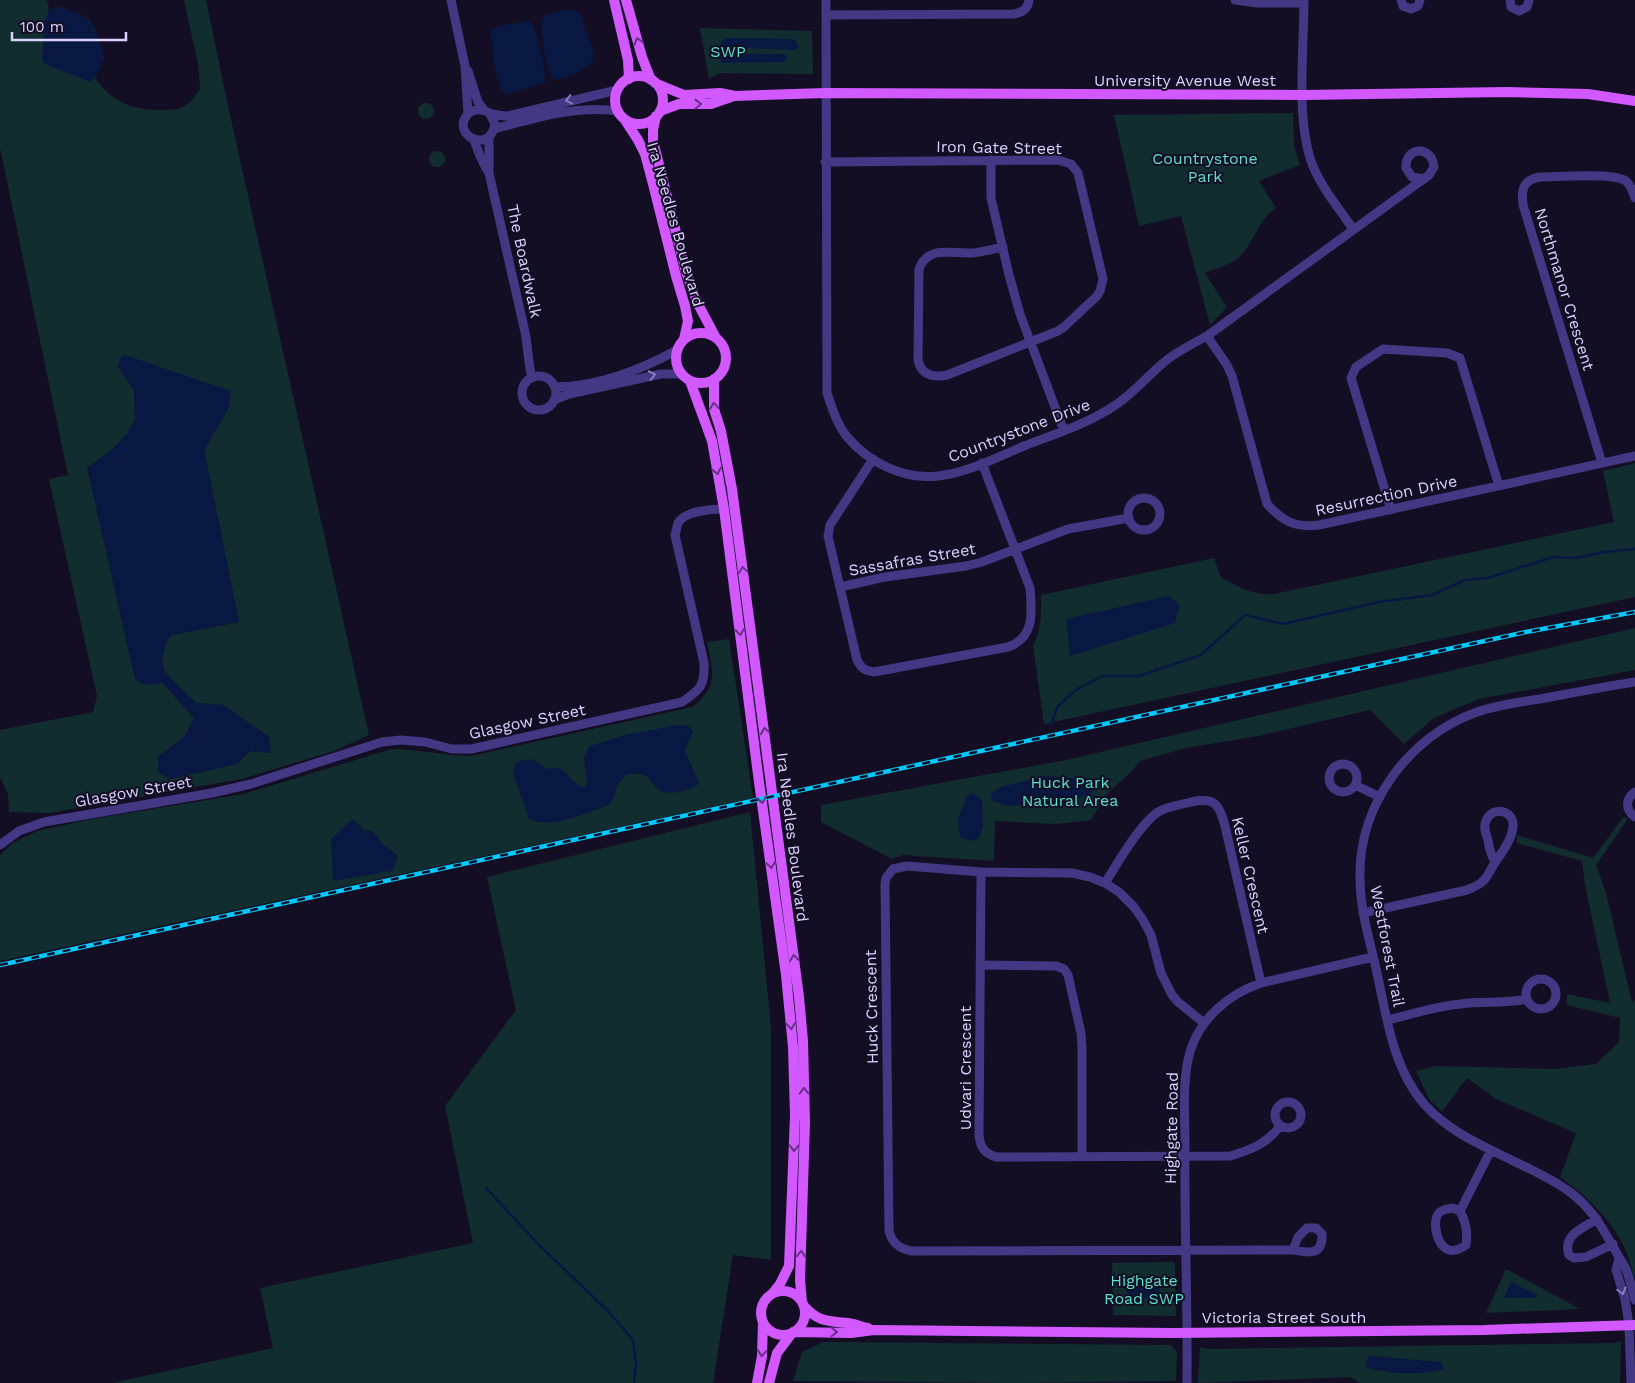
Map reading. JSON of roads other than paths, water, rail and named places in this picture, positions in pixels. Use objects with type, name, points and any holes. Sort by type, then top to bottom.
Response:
[{"type":"main road","points":[[614,0],[628,60],[629,79]]},
{"type":"main road","points":[[626,0],[642,57],[653,82],[662,96],[658,113],[645,123],[631,123],[625,120],[615,104],[617,90],[624,82],[636,77],[644,77],[653,82]]},
{"type":"main road","name":"University Avenue West","points":[[653,82],[684,95],[720,93],[735,96],[825,93],[1303,95],[1508,92],[1588,94],[1635,101]]},
{"type":"main road","name":"University Avenue West","points":[[658,113],[680,104],[711,104],[735,96]]},
{"type":"main road","name":"Ira Needles Boulevard","points":[[658,113],[653,130],[653,141],[686,272],[698,304],[716,338]]},
{"type":"main road","name":"Ira Needles Boulevard","points":[[625,120],[641,147],[653,184],[685,306],[688,322],[684,339]]},
{"type":"main road","points":[[692,334],[708,334],[716,338],[725,351],[726,359],[720,374],[714,379],[698,383],[690,381],[682,374],[676,363],[677,350],[684,339],[692,334]]},
{"type":"main road","name":"Ira Needles Boulevard","points":[[714,379],[714,409],[732,489],[799,997],[803,1041],[805,1122],[800,1280],[803,1304]]},
{"type":"main road","name":"Ira Needles Boulevard","points":[[690,381],[712,441],[724,509],[786,975],[795,1115],[789,1266],[780,1284],[772,1294]]},
{"type":"main road","points":[[757,1383],[762,1356],[762,1307],[766,1298],[772,1294],[788,1291],[796,1295],[803,1304],[805,1312],[804,1321],[777,1352],[769,1383]]},
{"type":"main road","name":"Victoria Street South","points":[[803,1304],[812,1314],[820,1319],[874,1330]]},
{"type":"main road","points":[[763,1322],[768,1329],[775,1333],[783,1335],[793,1332]]},
{"type":"main road","name":"Victoria Street South","points":[[793,1332],[851,1333],[874,1330],[1187,1333],[1484,1330],[1632,1325]]},
{"type":"street","points":[[451,0],[465,66],[478,102],[494,121],[491,133]]},
{"type":"street","name":"Countrystone Drive","points":[[826,0],[827,393],[834,415],[847,437],[873,460],[887,468],[903,473],[938,476],[982,463],[1099,415],[1136,390],[1168,359],[1207,336],[1424,179]]},
{"type":"street","points":[[826,15],[1013,14],[1023,11],[1029,0]]},
{"type":"street","points":[[1235,0],[1258,3],[1304,1],[1303,95],[1305,132],[1312,162],[1320,180],[1353,229]]},
{"type":"street","points":[[1401,0],[1403,6],[1411,9],[1418,6],[1420,0]]},
{"type":"street","points":[[1510,0],[1511,7],[1519,11],[1527,7],[1529,0]]},
{"type":"street","points":[[465,66],[468,114],[464,128],[468,136],[474,140],[484,140],[491,133],[523,120],[597,108],[618,111]]},
{"type":"street","points":[[468,114],[475,110],[508,116],[617,90]]},
{"type":"street","name":"The Boardwalk","points":[[489,173],[491,133]]},
{"type":"street","name":"The Boardwalk","points":[[474,140],[489,173],[529,355],[536,377]]},
{"type":"street","points":[[991,160],[991,198],[1014,290],[1031,343],[1064,430]]},
{"type":"street","name":"Iron Gate Street","points":[[825,162],[1058,160],[1071,164],[1078,174],[1102,272],[1102,285],[1097,296],[1064,327],[1031,343]]},
{"type":"street","name":"Northmanor Crescent","points":[[1602,463],[1523,205],[1522,195],[1524,187],[1532,179],[1540,177],[1614,176],[1626,181],[1632,188],[1635,198]]},
{"type":"street","points":[[1003,246],[973,253],[933,253],[922,262],[919,268],[919,364],[926,374],[939,377],[1031,343]]},
{"type":"street","name":"Resurrection Drive","points":[[1207,336],[1227,365],[1232,376],[1267,504],[1280,518],[1294,524],[1306,526],[1391,510],[1635,456]]},
{"type":"street","points":[[1391,510],[1351,378],[1356,367],[1383,349],[1447,353],[1460,358],[1498,486]]},
{"type":"street","points":[[555,387],[567,387],[620,376],[677,350]]},
{"type":"street","points":[[554,400],[569,394],[661,374],[682,374]]},
{"type":"street","points":[[536,377],[552,382],[555,387],[554,400],[551,405],[543,410],[528,407],[523,400],[523,386],[536,377]]},
{"type":"street","points":[[873,460],[830,525],[828,536],[857,660],[866,671],[881,672],[1008,646],[1018,643],[1024,638],[1029,628],[1030,588],[982,463]]},
{"type":"street","name":"Glasgow Street","points":[[0,845],[19,831],[44,822],[212,793],[251,784],[382,742],[401,740],[425,742],[452,749],[471,749],[682,702],[698,691],[704,675],[704,669],[675,535],[678,522],[686,516],[710,509],[724,509]]},
{"type":"street","name":"Sassafras Street","points":[[840,587],[885,577],[966,566],[982,562],[1068,529],[1129,518]]},
{"type":"street","name":"Westforest Trail","points":[[1635,682],[1516,703],[1478,712],[1435,734],[1414,751],[1393,776],[1380,797],[1365,836],[1361,855],[1360,875],[1364,913],[1388,1020],[1402,1070],[1413,1089],[1446,1125],[1461,1135],[1568,1191],[1582,1203],[1597,1219],[1626,1267],[1635,1300]]},
{"type":"street","points":[[1356,785],[1380,797]]},
{"type":"street","points":[[1635,792],[1630,796],[1627,804],[1630,813],[1635,817]]},
{"type":"street","name":"Keller Crescent","points":[[1105,884],[1139,833],[1157,813],[1164,808],[1200,800],[1214,802],[1218,807],[1225,826],[1261,983]]},
{"type":"street","points":[[1364,913],[1466,890],[1480,885],[1488,878],[1513,827],[1510,815],[1497,810],[1486,820],[1485,826],[1490,851],[1495,862]]},
{"type":"street","name":"Huck Crescent","points":[[1185,1251],[912,1251],[901,1248],[890,1237],[884,884],[893,869],[902,866],[981,872],[1072,873],[1105,884],[1119,892],[1134,907],[1143,920],[1151,935],[1161,973],[1172,995],[1204,1022]]},
{"type":"street","name":"Udvari Crescent","points":[[981,872],[979,1135],[982,1148],[986,1152],[996,1157],[1215,1156],[1241,1153],[1263,1143],[1273,1136],[1280,1126]]},
{"type":"street","name":"Highgate Road","points":[[1187,1383],[1185,1156],[1186,1070],[1190,1051],[1204,1022],[1231,997],[1247,988],[1261,983],[1373,957]]},
{"type":"street","points":[[980,965],[1056,966],[1064,969],[1068,975],[1081,1040],[1082,1156]]},
{"type":"street","points":[[1388,1020],[1459,1004],[1510,1003],[1527,999]]},
{"type":"street","points":[[1460,1211],[1491,1150]]},
{"type":"street","points":[[1452,1208],[1460,1211],[1468,1234],[1466,1245],[1459,1250],[1451,1252],[1444,1249],[1440,1243],[1435,1222],[1437,1215],[1444,1209],[1452,1208]]},
{"type":"street","points":[[1597,1219],[1570,1238],[1567,1243],[1569,1255],[1574,1258],[1586,1257],[1612,1244]]},
{"type":"street","points":[[1185,1251],[1293,1250]]},
{"type":"street","name":"Westforest Trail","points":[[1619,1258],[1616,1270],[1632,1325],[1631,1383]]},
{"type":"water","points":[[57,7],[86,18],[97,33],[103,59],[98,72],[90,82],[45,64],[42,59],[44,23],[49,11]]},
{"type":"water","points":[[566,10],[579,11],[593,50],[593,61],[580,71],[555,80],[551,75],[546,60],[542,19],[546,15]]},
{"type":"water","points":[[529,21],[536,33],[543,60],[545,83],[505,95],[496,72],[490,31],[498,26]]},
{"type":"water","points":[[728,38],[791,39],[796,41],[799,47],[796,50],[747,48],[743,51],[744,54],[785,54],[787,58],[784,62],[721,63],[719,49],[721,41]]},
{"type":"water","points":[[125,355],[231,391],[229,407],[204,450],[239,622],[171,635],[166,643],[162,661],[164,670],[196,703],[223,705],[269,737],[271,753],[250,751],[237,764],[169,779],[158,771],[158,757],[185,736],[194,718],[162,682],[144,684],[135,679],[87,468],[112,450],[127,434],[135,419],[134,390],[118,367],[120,359]]},
{"type":"water","points":[[1169,596],[1180,605],[1175,623],[1070,656],[1066,619]]},
{"type":"water","points":[[678,725],[689,726],[693,732],[685,751],[699,783],[696,786],[679,792],[667,793],[658,789],[644,775],[627,774],[617,785],[609,805],[558,822],[538,822],[529,819],[513,774],[515,763],[528,759],[547,769],[559,769],[577,784],[585,787],[587,784],[584,757],[590,746],[625,735]]},
{"type":"water","points":[[1045,776],[1094,779],[1095,787],[1091,793],[1053,807],[1039,803],[1008,806],[993,801],[990,794],[1001,787]]},
{"type":"water","points":[[973,793],[982,800],[983,826],[979,838],[971,841],[960,837],[958,819],[967,796]]},
{"type":"water","points":[[353,819],[364,830],[372,831],[383,844],[398,856],[392,871],[333,881],[331,839]]},
{"type":"water","points":[[1159,1277],[1163,1277],[1156,1295],[1149,1298],[1130,1298],[1125,1287],[1128,1281],[1151,1282]]},
{"type":"water","points":[[1511,1282],[1537,1295],[1535,1298],[1504,1298]]},
{"type":"water","points":[[1369,1356],[1441,1362],[1444,1369],[1425,1373],[1384,1371],[1365,1367]]},
{"type":"waterway","points":[[1051,726],[1057,707],[1077,689],[1103,676],[1139,676],[1201,655],[1245,615],[1283,624],[1379,602],[1432,595],[1465,580],[1488,578],[1553,557],[1576,558],[1604,552],[1635,549]]},
{"type":"waterway","points":[[486,1188],[541,1247],[609,1312],[633,1340],[636,1364],[634,1383]]},
{"type":"railway","points":[[0,965],[1526,632],[1635,612]]},
{"type":"park label","name":"SWP","points":[[728,51]]},
{"type":"park label","name":"Countrystone Park","points":[[1205,167]]},
{"type":"park label","name":"Huck Park Natural Area","points":[[1070,791]]},
{"type":"park label","name":"Highgate Road SWP","points":[[1144,1289]]}]
